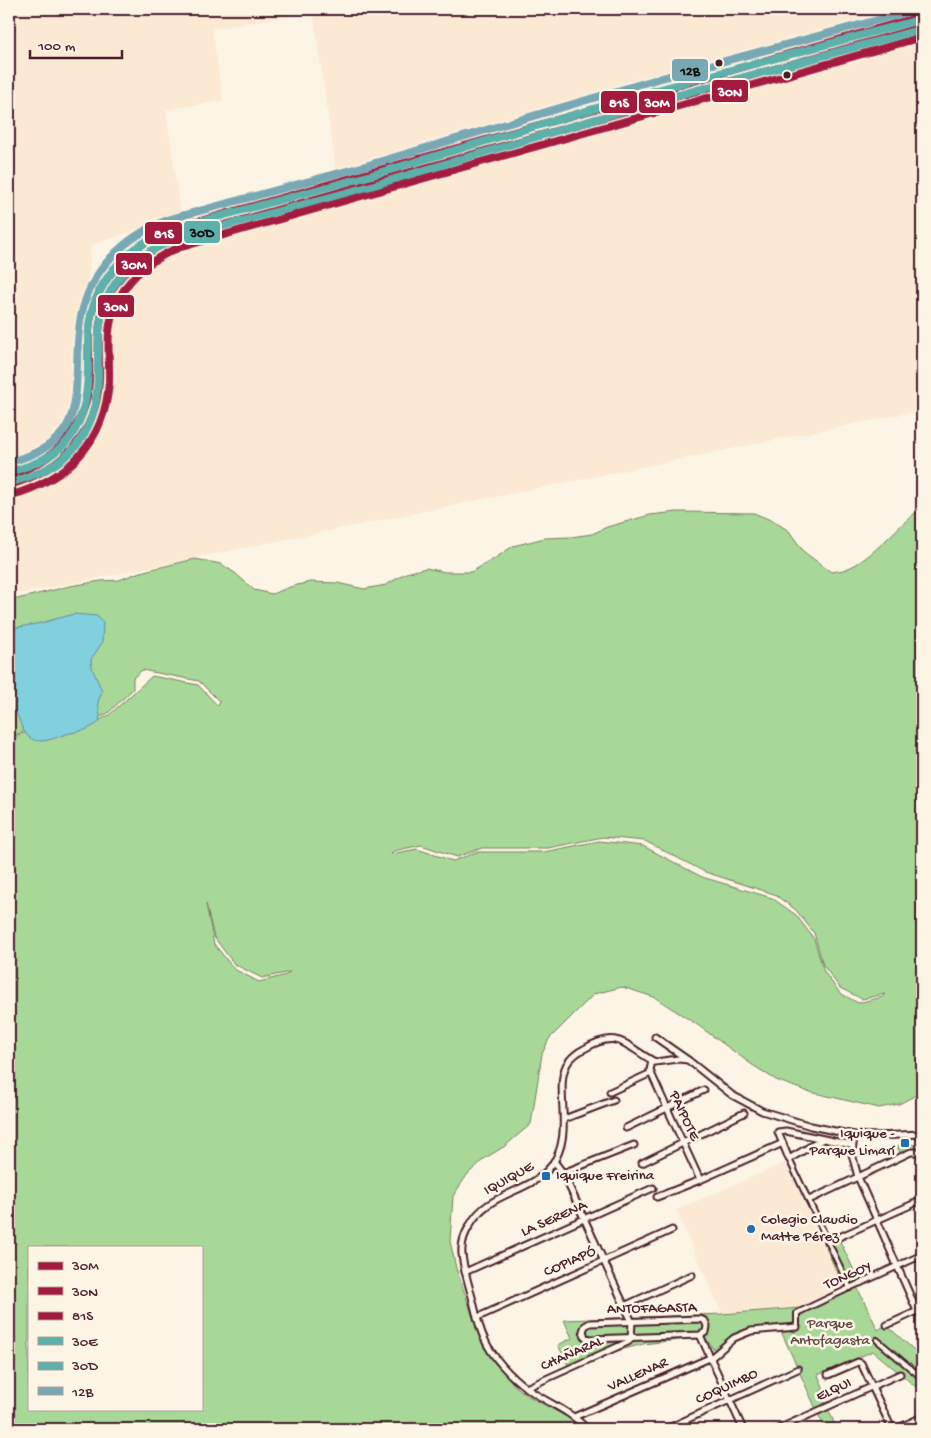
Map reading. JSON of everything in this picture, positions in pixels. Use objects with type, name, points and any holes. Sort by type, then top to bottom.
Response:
[{"type":"main road","points":[[9,472],[46,460],[63,447],[76,429],[83,415],[86,398],[89,332],[91,314],[97,296],[115,265],[135,247],[150,238],[173,229],[368,176],[664,88],[922,19]]},
{"type":"main road","points":[[9,485],[30,479],[52,469],[70,453],[85,433],[92,418],[98,396],[99,336],[105,305],[113,288],[125,272],[154,248],[175,239],[922,27]]},
{"type":"street","points":[[655,1037],[688,1060],[719,1086],[756,1108],[811,1126],[854,1135],[922,1134]]},
{"type":"street","name":"IQUIQUE","points":[[587,1429],[574,1417],[526,1388],[512,1376],[490,1348],[484,1338],[466,1272],[462,1253],[463,1242],[467,1230],[478,1212],[500,1197],[534,1181],[548,1170],[554,1161],[562,1145],[564,1119],[563,1080],[568,1061],[598,1041],[614,1040],[622,1041],[632,1046],[652,1061]]},
{"type":"street","points":[[652,1061],[657,1063],[678,1059],[688,1060]]},
{"type":"street","name":"PAIPOTE","points":[[652,1061],[651,1073],[700,1180]]},
{"type":"street","points":[[610,1092],[651,1073]]},
{"type":"street","points":[[626,1128],[704,1090]]},
{"type":"street","points":[[564,1119],[614,1100]]},
{"type":"street","points":[[642,1163],[744,1113]]},
{"type":"street","points":[[850,1288],[778,1132],[782,1131],[852,1145]]},
{"type":"street","points":[[854,1135],[852,1145],[853,1159],[858,1177],[897,1267],[920,1310],[887,1325]]},
{"type":"street","points":[[790,1159],[823,1140]]},
{"type":"street","points":[[657,1197],[783,1143]]},
{"type":"street","points":[[563,1173],[634,1145]]},
{"type":"street","points":[[808,1200],[911,1152],[917,1152],[922,1155]]},
{"type":"street","points":[[554,1161],[563,1173],[632,1322],[630,1340]]},
{"type":"street","name":"LA SERENA","points":[[466,1272],[653,1188]]},
{"type":"street","points":[[828,1242],[922,1200]]},
{"type":"street","name":"COPIAPÓ","points":[[478,1317],[672,1230]]},
{"type":"street","name":"TONGOY","points":[[797,1327],[796,1313],[922,1255]]},
{"type":"street","points":[[624,1306],[692,1275]]},
{"type":"street","name":"ANTOFAGASTA","points":[[700,1319],[705,1321],[708,1326],[706,1332],[700,1335],[630,1340],[589,1339],[584,1335],[583,1331],[585,1326],[590,1323],[700,1319]]},
{"type":"street","points":[[712,1356],[734,1338],[751,1331],[797,1327]]},
{"type":"street","points":[[700,1335],[712,1356],[744,1429]]},
{"type":"street","name":"CHAÑARAL","points":[[526,1388],[630,1340]]},
{"type":"street","points":[[877,1340],[922,1378]]},
{"type":"street","name":"VALLENAR","points":[[574,1417],[712,1356]]},
{"type":"street","points":[[828,1376],[860,1362],[892,1429]]},
{"type":"street","name":"COQUIMBO","points":[[666,1429],[798,1369]]},
{"type":"street","name":"ELQUI","points":[[778,1429],[900,1374]]},
{"type":"street","points":[[896,1429],[922,1417]]},
{"type":"shaded area","points":[[9,9],[908,9],[336,170],[313,12],[212,29],[223,101],[166,110],[181,216],[91,245],[84,336],[86,342],[83,399],[80,408],[68,430],[56,442],[36,454],[9,462]]},
{"type":"shaded area","points":[[922,35],[922,410],[9,596],[9,497],[23,494],[73,467],[107,414],[111,342],[116,313],[129,286],[168,247]]},
{"type":"shaded area","name":"Colegio Claudio Matte Pérez","points":[[786,1162],[844,1288],[801,1308],[722,1314],[676,1210]]},
{"type":"green space","points":[[922,508],[922,1092],[899,1104],[879,1108],[806,1091],[776,1080],[654,997],[622,987],[594,994],[549,1039],[542,1054],[531,1124],[505,1146],[484,1159],[467,1175],[453,1196],[450,1241],[456,1268],[483,1346],[515,1386],[530,1397],[569,1418],[578,1429],[9,1429],[9,742],[18,735],[34,730],[85,728],[109,715],[152,676],[198,685],[218,706],[219,701],[199,681],[142,670],[133,678],[133,689],[108,713],[84,726],[34,728],[17,734],[9,740],[9,601],[70,586],[119,580],[140,572],[195,559],[221,564],[235,573],[254,590],[272,594],[310,582],[337,583],[364,589],[386,585],[406,573],[426,568],[445,572],[471,572],[513,546],[545,538],[592,534],[607,527],[650,515],[677,512],[754,513],[775,522],[789,531],[804,552],[831,572],[844,570],[856,564],[875,550]],"holes":[[[603,837],[645,841],[705,872],[774,894],[796,910],[814,933],[823,965],[840,988],[862,999],[885,994],[882,997],[858,1003],[840,993],[824,972],[814,939],[796,915],[772,898],[702,877],[643,846],[599,841],[544,852],[477,852],[453,861],[417,849],[391,854],[394,851],[421,845],[457,857],[482,848],[548,848]],[[206,904],[214,937],[234,964],[262,978],[290,972],[286,975],[259,982],[234,969],[214,944]]]},
{"type":"green space","points":[[922,1144],[922,1155],[917,1152],[903,1160],[897,1146]]},
{"type":"green space","points":[[840,1241],[859,1281],[844,1288],[826,1248]]},
{"type":"green space","name":"Parque Antofagasta","points":[[856,1285],[878,1330],[886,1325],[922,1357],[922,1392],[873,1351],[818,1375],[824,1389],[820,1391],[837,1429],[825,1429],[780,1329],[751,1331],[713,1349],[705,1337],[643,1344],[613,1352],[571,1371],[558,1345],[572,1338],[564,1320],[722,1314],[801,1308]]},
{"type":"water","points":[[74,614],[97,616],[103,623],[102,643],[91,659],[92,668],[102,691],[98,702],[99,722],[85,730],[37,741],[27,735],[16,712],[9,706],[9,629]]},
{"type":"transit line","name":"12B","points":[[9,462],[37,452],[55,440],[67,426],[73,409],[76,390],[80,322],[84,304],[91,287],[110,258],[123,246],[153,227],[170,219],[365,166],[654,80],[919,9]]},
{"type":"transit line","name":"81S","points":[[9,475],[26,469],[54,452],[75,428],[87,398],[90,322],[100,291],[118,265],[143,244],[157,236],[172,229],[919,17]]},
{"type":"transit line","name":"30E","points":[[9,472],[29,466],[60,449],[78,424],[84,408],[87,390],[88,337],[94,305],[100,291],[115,268],[124,258],[147,241],[173,229],[368,176],[657,90],[922,19]]},
{"type":"transit line","name":"30M","points":[[9,485],[28,479],[60,460],[83,434],[91,418],[96,400],[99,380],[99,330],[109,295],[117,282],[136,261],[161,245],[175,239],[922,27]]},
{"type":"transit line","name":"30D","points":[[11,482],[48,468],[75,447],[85,433],[92,417],[96,399],[98,344],[103,310],[108,297],[114,285],[131,266],[141,257],[164,244],[176,239],[371,186],[660,100],[922,29]]},
{"type":"transit line","name":"30N","points":[[12,495],[32,488],[66,468],[80,455],[91,440],[100,423],[106,403],[109,382],[109,336],[114,310],[131,280],[157,258],[178,248],[922,37]]},
{"type":"place","name":"Iquique - Parque Limarí","points":[[905,1143]]},
{"type":"place","name":"Iquique Freirina","points":[[546,1176]]},
{"type":"place","name":"Colegio Claudio Matte Pérez","points":[[751,1229]]}]
